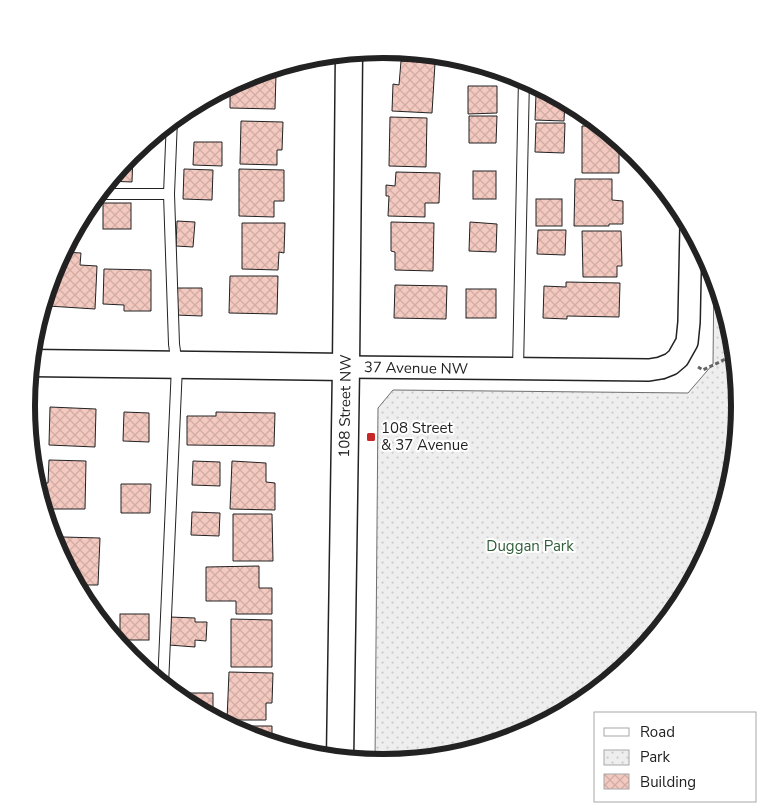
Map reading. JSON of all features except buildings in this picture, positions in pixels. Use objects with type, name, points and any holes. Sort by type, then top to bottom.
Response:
[{"type":"street","name":"108 Street NW","points":[[340,752],[349,59]]},
{"type":"street","points":[[678,358],[687,342],[690,322],[691,243]]},
{"type":"street","name":"37 Avenue NW","points":[[38,363],[649,370],[661,368],[678,358]]},
{"type":"lane","points":[[518,369],[524,87]]},
{"type":"lane","points":[[163,676],[177,366],[174,344],[169,194],[172,130]]},
{"type":"lane","points":[[107,194],[169,194]]},
{"type":"path","points":[[678,358],[703,370],[728,358]]},
{"type":"green space","name":"Duggan Park","points":[[714,293],[725,338],[731,383],[731,429],[725,474],[714,518],[696,560],[673,600],[646,636],[596,682],[577,696],[538,719],[496,736],[451,748],[406,754],[375,754],[378,408],[393,390],[688,393],[713,364]]},
{"type":"place","name":"108 Street & 37 Avenue","points":[[371,437]]}]
